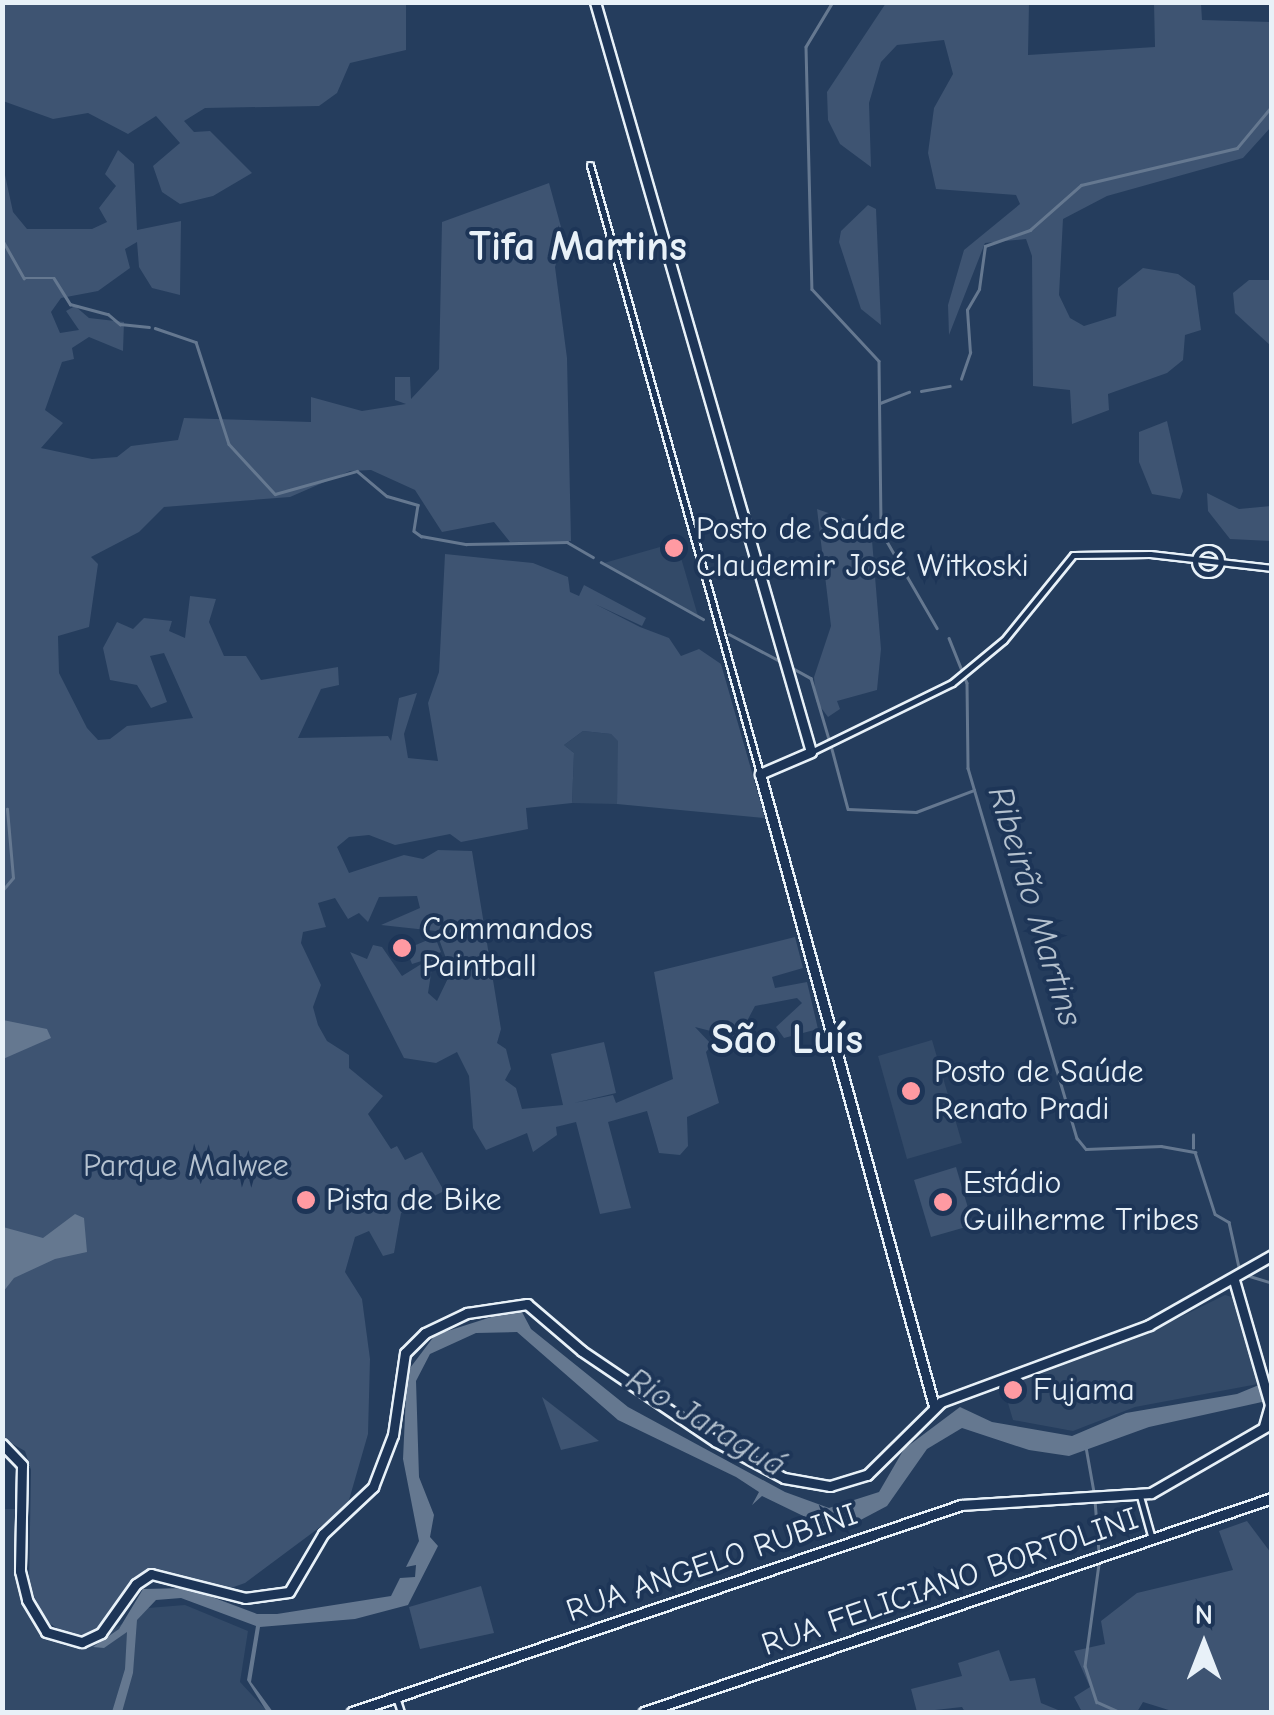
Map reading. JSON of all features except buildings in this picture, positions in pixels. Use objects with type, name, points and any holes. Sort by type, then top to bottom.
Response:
[{"type":"main road","points":[[595,2],[811,752],[760,774],[934,1406]]},
{"type":"main road","points":[[2,1444],[22,1465],[22,1586],[36,1620],[70,1642],[101,1633],[136,1584],[150,1574],[245,1598],[289,1592],[316,1544],[373,1487],[393,1434],[405,1353],[425,1333],[467,1313],[528,1304],[659,1407],[774,1474],[811,1485],[867,1475],[934,1406],[1108,1340],[1240,1277],[1272,1255]]},
{"type":"main road","points":[[1240,1277],[1270,1404],[1269,1428]]},
{"type":"main road","name":"RUA ANGELO RUBINI","points":[[352,1712],[960,1505],[1140,1496],[1189,1476],[1269,1428]]},
{"type":"main road","name":"RUA FELICIANO BORTOLINI","points":[[644,1712],[1272,1498]]},
{"type":"street","points":[[590,165],[760,774]]},
{"type":"street","points":[[811,752],[963,674],[1004,640],[1073,555],[1192,559],[1272,568]]},
{"type":"street","points":[[1140,1496],[1152,1540]]},
{"type":"street","points":[[396,1697],[401,1712]]},
{"type":"shaded area","points":[[660,547],[664,554],[679,551],[698,616],[604,563]]},
{"type":"shaded area","points":[[583,731],[611,734],[619,741],[617,804],[572,803],[574,753],[564,745]]},
{"type":"shaded area","points":[[3,1020],[47,1029],[51,1038],[3,1059]]},
{"type":"shaded area","points":[[932,1040],[962,1143],[907,1159],[878,1056]]},
{"type":"shaded area","points":[[75,1214],[84,1218],[87,1252],[55,1259],[14,1278],[3,1292],[3,1227],[43,1238]]},
{"type":"shaded area","points":[[1225,1295],[1232,1297],[1258,1384],[1135,1407],[1073,1431],[1013,1420],[1008,1403],[1026,1397],[1021,1377],[1152,1331]]},
{"type":"shaded area","points":[[510,1311],[522,1312],[531,1329],[628,1407],[785,1492],[829,1508],[879,1492],[904,1449],[960,1407],[992,1422],[1072,1436],[1126,1413],[1237,1394],[1271,1380],[1271,1400],[1149,1427],[1069,1456],[1029,1450],[962,1428],[927,1449],[887,1506],[853,1524],[826,1527],[762,1496],[752,1505],[759,1492],[618,1420],[517,1332],[476,1333],[430,1354],[416,1381],[419,1477],[434,1515],[430,1537],[438,1546],[408,1605],[355,1619],[260,1627],[251,1682],[273,1712],[267,1712],[247,1680],[256,1626],[181,1598],[156,1600],[137,1620],[133,1673],[122,1712],[112,1712],[125,1669],[127,1632],[104,1648],[93,1647],[119,1629],[143,1589],[188,1588],[257,1614],[277,1614],[391,1596],[400,1578],[415,1577],[416,1565],[406,1567],[419,1541],[403,1459],[407,1372],[435,1335]]},
{"type":"shaded area","points":[[3,1509],[19,1509],[16,1577],[33,1620],[49,1637],[65,1646],[86,1646],[148,1608],[185,1605],[248,1631],[240,1682],[268,1712],[3,1712]]},
{"type":"green space","points":[[2,3],[406,3],[406,50],[350,63],[337,93],[319,106],[205,108],[184,121],[194,132],[210,131],[252,173],[213,196],[180,204],[162,192],[153,166],[180,143],[156,116],[128,134],[88,113],[53,119],[3,101]]},
{"type":"green space","points":[[886,3],[1029,3],[1028,55],[1155,47],[1154,3],[1201,3],[1202,20],[1271,22],[1271,127],[1243,158],[1107,196],[1063,219],[1059,295],[1070,318],[1084,326],[1116,316],[1118,288],[1143,268],[1178,274],[1195,286],[1201,330],[1185,335],[1183,360],[1167,373],[1108,394],[1109,410],[1072,424],[1070,390],[1033,386],[1032,256],[1026,239],[985,243],[949,335],[948,305],[964,250],[1020,204],[1016,195],[936,189],[928,153],[934,108],[953,74],[944,40],[897,45],[881,62],[869,103],[871,167],[840,144],[828,120],[827,92]]},
{"type":"green space","name":"Parque Malwee","points":[[118,150],[134,164],[137,230],[181,221],[180,295],[152,288],[139,267],[137,242],[125,249],[130,268],[98,291],[61,298],[51,312],[60,333],[79,330],[66,311],[75,306],[89,318],[124,322],[123,351],[89,337],[72,348],[74,359],[62,362],[45,410],[63,423],[41,448],[92,459],[117,457],[131,446],[178,440],[184,418],[311,422],[311,397],[362,411],[406,404],[395,400],[395,377],[410,377],[411,399],[439,369],[442,222],[549,183],[564,238],[555,267],[567,358],[571,541],[510,542],[494,522],[442,532],[415,490],[371,470],[350,471],[290,497],[164,507],[139,532],[91,557],[98,564],[89,627],[58,636],[59,673],[87,728],[98,740],[110,739],[127,726],[193,718],[164,653],[150,656],[167,702],[151,708],[137,685],[110,680],[103,648],[117,622],[133,629],[144,618],[172,621],[169,631],[185,638],[190,596],[216,599],[209,622],[224,656],[246,656],[261,680],[338,667],[339,685],[321,689],[298,738],[388,736],[391,741],[399,698],[417,693],[404,734],[408,758],[438,761],[428,703],[439,672],[445,554],[533,563],[568,577],[570,592],[579,596],[584,585],[646,618],[642,626],[595,604],[640,627],[669,638],[681,656],[699,649],[721,664],[765,818],[617,804],[618,741],[611,734],[583,731],[564,745],[574,753],[572,803],[526,808],[528,829],[461,842],[450,834],[395,845],[369,835],[349,837],[337,847],[349,873],[404,855],[423,859],[438,850],[472,851],[501,1029],[497,1043],[506,1049],[511,1069],[505,1080],[516,1088],[522,1109],[563,1105],[551,1054],[604,1042],[616,1093],[574,1103],[613,1095],[616,1103],[673,1079],[654,972],[795,937],[803,968],[772,977],[775,988],[807,982],[818,1029],[784,1038],[776,1027],[802,1003],[797,998],[755,1006],[738,1038],[695,1027],[712,1045],[706,1052],[719,1103],[687,1117],[688,1146],[680,1155],[659,1153],[647,1111],[608,1122],[631,1208],[600,1214],[576,1122],[556,1127],[557,1135],[533,1152],[527,1133],[486,1150],[473,1128],[469,1076],[457,1052],[436,1063],[404,1058],[350,952],[367,959],[373,945],[382,947],[402,976],[431,958],[412,964],[406,949],[435,937],[441,952],[434,955],[428,993],[437,1001],[451,972],[436,931],[381,925],[420,908],[417,896],[379,897],[368,922],[359,913],[348,919],[335,898],[318,903],[326,927],[303,932],[301,943],[321,985],[313,1007],[318,1025],[327,1041],[349,1055],[349,1068],[383,1096],[368,1114],[391,1149],[397,1146],[405,1160],[422,1152],[444,1191],[401,1213],[394,1253],[383,1256],[369,1231],[355,1237],[345,1272],[362,1299],[370,1359],[368,1434],[347,1507],[245,1583],[228,1589],[164,1572],[138,1575],[96,1631],[72,1638],[46,1621],[29,1585],[31,1470],[25,1451],[2,1438],[2,161],[13,212],[27,229],[92,229],[107,222],[99,208],[116,186],[105,174]]},
{"type":"green space","points":[[868,205],[876,209],[881,325],[861,309],[839,242],[841,231]]},
{"type":"green space","points":[[1249,280],[1271,280],[1271,346],[1235,313],[1233,293]]},
{"type":"green space","points":[[1167,421],[1183,491],[1180,499],[1152,494],[1139,462],[1139,432]]},
{"type":"green space","points":[[1207,493],[1239,509],[1271,506],[1271,541],[1230,539],[1208,511]]},
{"type":"green space","points":[[817,509],[871,528],[881,649],[877,690],[837,701],[840,709],[828,717],[816,701],[814,677],[831,626]]},
{"type":"green space","name":"Estádio Guilherme Tribes","points":[[956,1167],[973,1225],[931,1237],[914,1180]]},
{"type":"green space","points":[[542,1397],[599,1441],[561,1450]]},
{"type":"green space","points":[[1247,1521],[1271,1553],[1271,1712],[1175,1712],[1143,1702],[1137,1712],[1082,1712],[1074,1697],[1090,1687],[1074,1651],[1105,1644],[1101,1621],[1137,1593],[1233,1570],[1219,1531]]},
{"type":"green space","points":[[481,1586],[494,1633],[420,1649],[409,1607]]},
{"type":"green space","points":[[999,1650],[1010,1681],[1035,1678],[1041,1703],[1063,1712],[965,1712],[962,1707],[917,1712],[911,1689],[962,1676],[958,1663]]},
{"type":"waterway","name":"Ribeirão Martins","points":[[833,2],[806,47],[812,289],[879,361],[881,531],[937,628]]},
{"type":"waterway","points":[[961,379],[970,353],[967,310],[979,289],[985,246],[1030,230],[1081,185],[1237,148],[1272,106]]},
{"type":"waterway","points":[[2,239],[24,278],[54,278],[70,304],[108,314],[120,324],[149,327]]},
{"type":"waterway","points":[[155,328],[196,342],[229,444],[275,494],[357,471],[387,496],[418,505],[414,531],[421,536],[466,544],[567,542],[593,557]]},
{"type":"waterway","points":[[921,391],[950,386]]},
{"type":"waterway","points":[[880,403],[909,392]]},
{"type":"waterway","points":[[601,562],[703,619]]},
{"type":"waterway","points":[[729,634],[780,661]]},
{"type":"waterway","name":"Ribeirão Martins","points":[[949,638],[967,683],[968,768],[1077,1138],[1086,1149],[1161,1146],[1195,1152],[1215,1214],[1229,1222],[1239,1267]]},
{"type":"waterway","points":[[789,666],[811,678],[829,739]]},
{"type":"waterway","points":[[832,749],[848,809],[916,812],[974,790]]},
{"type":"waterway","points":[[2,891],[13,878],[7,809]]},
{"type":"waterway","points":[[1193,1135],[1193,1148]]},
{"type":"waterway","name":"Ribeirão Martins","points":[[1243,1274],[1272,1283]]},
{"type":"waterway","points":[[1086,1447],[1094,1492]]},
{"type":"waterway","points":[[1095,1500],[1099,1552]]},
{"type":"waterway","points":[[1099,1564],[1085,1666],[1097,1702],[1119,1712]]},
{"type":"waterway","points":[[1121,1712],[1155,1712]]},
{"type":"place","name":"Posto de Saúde Claudemir José Witkoski","points":[[674,548]]},
{"type":"place","name":"Commandos Paintball","points":[[402,948]]},
{"type":"place","name":"Posto de Saúde Renato Pradi","points":[[911,1091]]},
{"type":"place","name":"Pista de Bike","points":[[306,1200]]},
{"type":"place","name":"Estádio Guilherme Tribes","points":[[943,1202]]},
{"type":"place","name":"Fujama","points":[[1013,1390]]},
{"type":"district","name":"Tifa Martins","points":[[578,247]]},
{"type":"district","name":"São Luís","points":[[787,1040]]},
{"type":"water label","name":"Rio Jaraguá","points":[[706,1422]]}]
